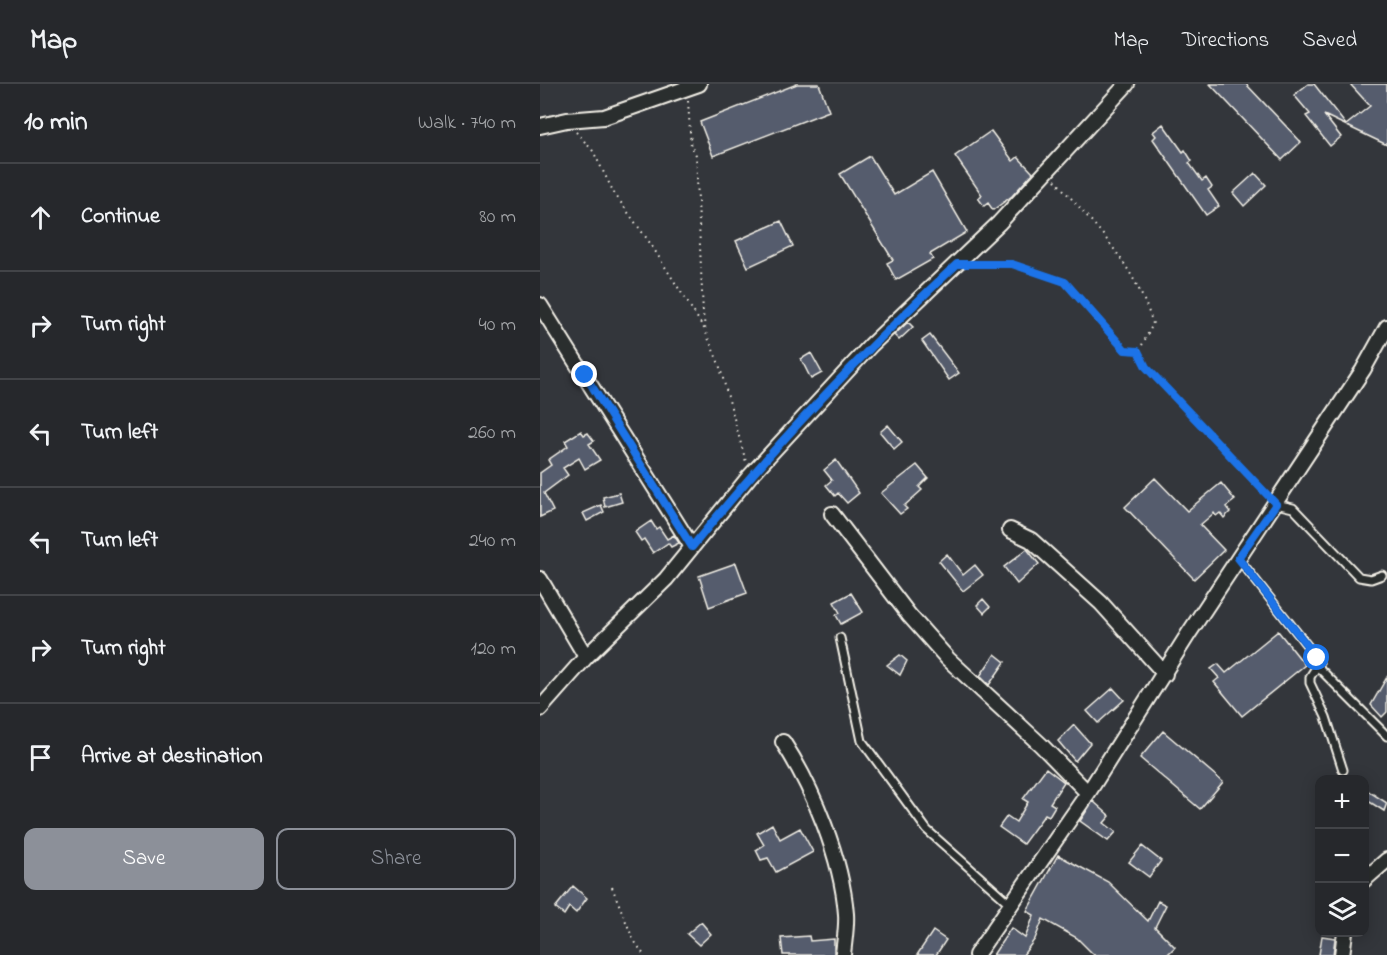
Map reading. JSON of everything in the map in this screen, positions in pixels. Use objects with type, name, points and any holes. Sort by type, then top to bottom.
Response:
[{"type":"street","points":[[540,126],[567,120],[604,117],[699,84]]},
{"type":"street","points":[[540,709],[586,657],[643,603],[748,477],[871,345],[999,223],[1126,84]]},
{"type":"street","points":[[540,306],[692,547]]},
{"type":"street","points":[[975,955],[1009,903],[1088,793],[1238,558],[1276,504],[1387,327]]},
{"type":"street","points":[[832,514],[909,615],[948,659],[1041,745],[1088,793]]},
{"type":"street","points":[[1010,530],[1031,540],[1101,603],[1165,674]]},
{"type":"street","points":[[540,579],[586,657]]},
{"type":"street","points":[[783,742],[808,788],[833,850],[846,914],[843,955]]},
{"type":"street","points":[[1369,876],[1387,860]]},
{"type":"street","points":[[1342,955],[1344,937]]},
{"type":"lane","points":[[1276,504],[1293,508],[1359,577],[1371,579],[1383,575]]},
{"type":"lane","points":[[1238,558],[1317,658],[1320,669],[1387,736]]},
{"type":"lane","points":[[840,638],[862,741],[927,830],[1009,903]]},
{"type":"lane","points":[[1319,663],[1310,677],[1310,683],[1326,717],[1343,770]]},
{"type":"path","points":[[684,89],[689,105],[691,146],[696,155],[698,239],[706,333]]},
{"type":"path","points":[[567,120],[592,151],[614,193],[650,243],[706,333],[719,364],[748,477]]},
{"type":"path","points":[[1047,171],[1105,234],[1127,266],[1147,304],[1153,324],[1138,351]]},
{"type":"path","points":[[957,264],[1012,264],[1065,282],[1125,350],[1138,351]]},
{"type":"path","points":[[1138,351],[1146,367],[1276,504]]},
{"type":"path","points":[[612,886],[633,939],[644,955]]},
{"type":"building","points":[[797,84],[819,84],[829,111],[713,156],[700,122]]},
{"type":"building","points":[[1210,84],[1246,84],[1301,142],[1282,160]]},
{"type":"building","points":[[1308,84],[1314,84],[1346,125],[1370,106],[1350,84],[1387,84],[1387,145],[1324,115],[1341,137],[1330,146],[1306,116],[1310,114],[1294,95]]},
{"type":"building","points":[[1163,124],[1183,152],[1185,150],[1192,161],[1189,163],[1202,181],[1206,178],[1212,187],[1208,190],[1219,206],[1206,215],[1153,139],[1156,136],[1153,132]]},
{"type":"building","points":[[991,131],[1013,161],[1018,157],[1033,173],[1012,196],[993,210],[988,203],[984,206],[978,198],[982,195],[955,156]]},
{"type":"building","points":[[870,156],[894,195],[932,172],[967,232],[930,254],[933,259],[896,280],[887,263],[893,260],[840,174]]},
{"type":"building","points":[[1255,173],[1266,185],[1244,206],[1233,193]]},
{"type":"building","points":[[781,221],[793,246],[748,267],[736,241]]},
{"type":"building","points":[[908,322],[913,327],[899,340],[894,335]]},
{"type":"building","points":[[930,335],[959,373],[949,380],[922,341]]},
{"type":"building","points":[[811,353],[822,373],[811,379],[801,359]]},
{"type":"building","points":[[888,425],[902,442],[894,449],[880,432]]},
{"type":"building","points":[[581,431],[584,435],[588,433],[594,441],[589,444],[600,460],[585,469],[579,458],[563,468],[568,475],[544,493],[553,511],[540,517],[540,473],[551,465],[548,460],[568,446],[565,441]]},
{"type":"building","points":[[836,460],[859,493],[847,503],[838,493],[835,496],[826,485],[832,480],[824,470]]},
{"type":"building","points":[[917,465],[928,478],[919,487],[922,490],[904,506],[907,509],[900,514],[881,493]]},
{"type":"building","points":[[1155,478],[1187,511],[1221,483],[1235,500],[1226,507],[1230,512],[1224,518],[1220,513],[1216,516],[1214,513],[1200,525],[1224,550],[1194,579],[1125,507]]},
{"type":"building","points":[[619,493],[622,502],[605,507],[603,497]]},
{"type":"building","points":[[601,505],[604,512],[587,521],[583,513]]},
{"type":"building","points":[[651,521],[656,529],[659,527],[667,539],[674,535],[679,543],[671,547],[668,543],[653,553],[644,539],[641,541],[635,532]]},
{"type":"building","points":[[1027,549],[1039,564],[1017,584],[1004,567]]},
{"type":"building","points":[[947,554],[963,575],[975,565],[983,575],[963,591],[939,561]]},
{"type":"building","points":[[736,563],[747,593],[709,607],[699,576]]},
{"type":"building","points":[[851,593],[863,612],[841,624],[836,615],[840,613],[834,602]]},
{"type":"building","points":[[983,599],[990,607],[984,613],[977,605]]},
{"type":"building","points":[[1278,631],[1305,665],[1242,716],[1214,682],[1219,678],[1211,669],[1218,664],[1226,673]]},
{"type":"building","points":[[995,654],[1005,662],[989,685],[980,676]]},
{"type":"building","points":[[900,655],[907,661],[900,675],[887,665]]},
{"type":"building","points":[[1387,677],[1387,712],[1382,717],[1371,705]]},
{"type":"building","points":[[1113,688],[1124,700],[1098,723],[1087,711]]},
{"type":"building","points":[[1074,725],[1090,743],[1075,761],[1058,741]]},
{"type":"building","points":[[1163,731],[1223,782],[1200,809],[1140,758]]},
{"type":"building","points":[[1046,768],[1064,782],[1050,803],[1055,806],[1049,816],[1045,814],[1023,844],[999,827],[1007,816],[1016,822],[1028,802],[1023,799]]},
{"type":"building","points":[[1369,792],[1387,803],[1384,811],[1369,802]]},
{"type":"building","points":[[1093,801],[1110,816],[1104,823],[1116,832],[1108,841],[1080,821]]},
{"type":"building","points":[[772,824],[780,839],[800,828],[813,852],[776,872],[768,858],[761,860],[756,850],[764,845],[757,833]]},
{"type":"building","points":[[1142,846],[1161,861],[1149,877],[1129,862]]},
{"type":"building","points":[[1058,855],[1108,882],[1148,921],[1158,901],[1166,905],[1155,927],[1175,947],[1167,955],[1094,955],[1077,938],[1043,919],[1035,939],[1023,955],[993,955],[1011,928],[1025,938],[1034,915],[1027,911]]},
{"type":"building","points":[[573,886],[587,898],[576,913],[569,907],[564,915],[555,908]]},
{"type":"building","points":[[701,922],[711,934],[699,945],[687,934]]},
{"type":"building","points":[[933,931],[946,940],[936,955],[917,955]]},
{"type":"building","points":[[809,936],[810,941],[834,939],[834,955],[783,955],[781,938]]},
{"type":"building","points":[[1322,937],[1335,938],[1333,955],[1319,955]]},
{"type":"route","points":[[585,375],[692,547],[748,477],[871,345],[957,264],[1012,264],[1065,282],[1125,350],[1138,351],[1146,367],[1276,504],[1238,558],[1317,658]]}]
